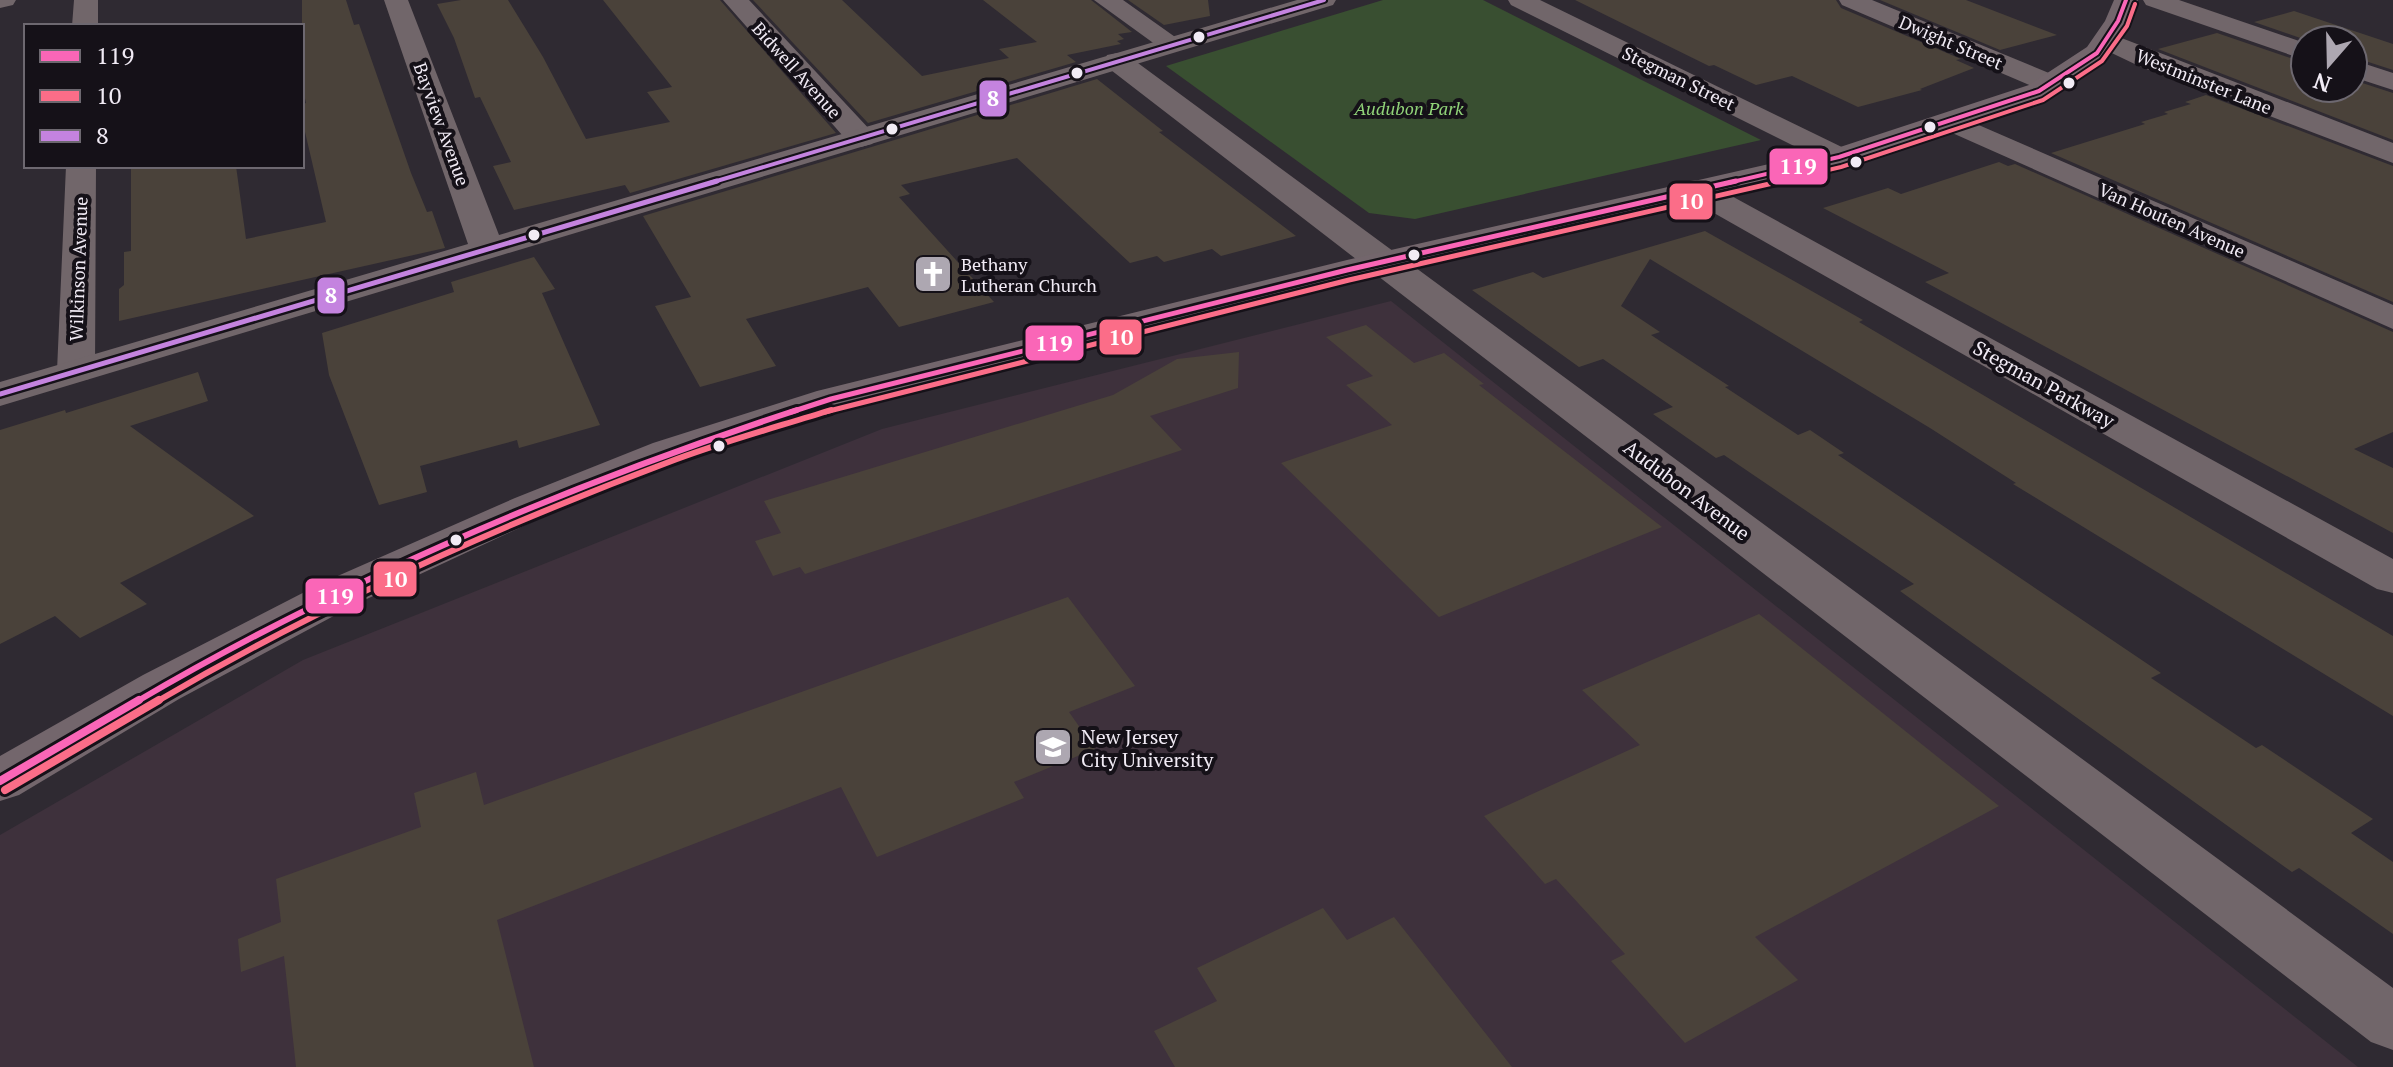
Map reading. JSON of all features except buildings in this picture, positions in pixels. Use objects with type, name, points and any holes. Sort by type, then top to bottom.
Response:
[{"type":"main road","points":[[0,781],[161,687],[340,593],[530,507],[668,452],[831,399],[1383,261],[1839,157],[1951,122],[2051,84],[2097,53],[2118,21],[2126,0]]},
{"type":"street","points":[[85,24],[86,0]]},
{"type":"street","name":"Bayview Avenue","points":[[396,0],[487,249]]},
{"type":"street","name":"Bidwell Avenue","points":[[735,0],[861,138]]},
{"type":"street","points":[[1106,0],[1172,44]]},
{"type":"street","points":[[0,394],[1324,0]]},
{"type":"street","name":"Stegman Street","points":[[1520,0],[1839,157]]},
{"type":"street","name":"Dwight Street","points":[[1851,0],[2051,84]]},
{"type":"street","points":[[2155,0],[2289,46]]},
{"type":"street","name":"Westminster Lane","points":[[2106,40],[2151,61],[2393,154]]},
{"type":"street","name":"Audubon Avenue","points":[[1117,61],[2393,1023]]},
{"type":"street","points":[[2369,74],[2393,82]]},
{"type":"street","name":"Van Houten Avenue","points":[[1951,122],[2393,318]]},
{"type":"street","name":"Wilkinson Avenue","points":[[76,371],[81,168]]},
{"type":"street","name":"Stegman Parkway","points":[[1695,189],[2393,578]]},
{"type":"shaded area","name":"New Jersey City University","points":[[1391,301],[2358,1067],[0,1067],[0,835],[303,660],[882,429]]},
{"type":"green space","name":"Audubon Park","points":[[1383,0],[1483,0],[1761,140],[1415,219],[1369,213],[1166,66]]},
{"type":"transit line","name":"8","points":[[0,394],[1324,0]]},
{"type":"transit line","name":"119","points":[[0,781],[161,687],[340,593],[530,507],[668,452],[831,399],[1347,270],[1839,157],[2039,91],[2097,53],[2118,21],[2126,0]]},
{"type":"transit line","name":"10","points":[[5,790],[166,696],[344,602],[534,516],[671,461],[834,409],[1349,280],[1841,167],[1954,132],[2043,100],[2102,61],[2127,26],[2135,4]]},
{"type":"place","name":"Bethany Lutheran Church","points":[[933,274]]},
{"type":"place","name":"New Jersey City University","points":[[1053,747]]}]
